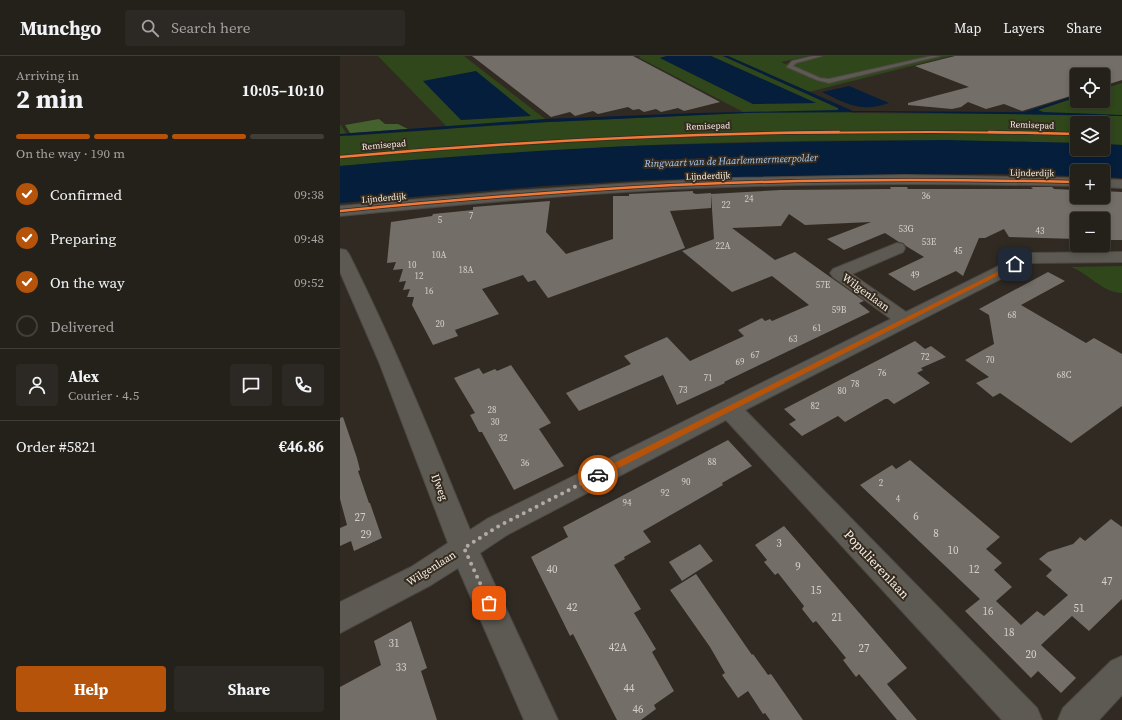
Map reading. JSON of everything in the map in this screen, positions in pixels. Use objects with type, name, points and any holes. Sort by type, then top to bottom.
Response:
[{"type":"street","name":"Lijnderdijk","points":[[340,211],[549,192],[707,184],[911,180],[1070,182]]},
{"type":"street","points":[[1110,183],[1122,184]]},
{"type":"street","name":"Wilgenlaan","points":[[897,248],[839,273],[905,320]]},
{"type":"street","name":"IJweg","points":[[340,254],[363,299],[464,548],[541,720]]},
{"type":"street","name":"Wilgenlaan","points":[[340,618],[421,576],[497,527],[729,408],[1029,258],[1122,257]]},
{"type":"street","name":"Populierenlaan","points":[[729,408],[1025,720]]},
{"type":"street","points":[[1075,720],[1122,672]]},
{"type":"lane","points":[[820,56],[794,62],[790,67],[819,79],[829,81],[938,56]]},
{"type":"green space","points":[[378,56],[464,56],[549,122],[745,113],[638,57],[641,56],[667,56],[660,58],[753,104],[815,103],[711,56],[723,56],[838,108],[853,113],[1036,114],[1042,112],[1038,110],[1070,99],[1070,108],[1110,108],[1110,87],[1122,83],[1122,145],[1110,144],[1110,116],[1070,116],[1070,143],[866,141],[707,143],[575,149],[340,166],[340,124],[348,136],[449,129]]},
{"type":"green space","points":[[728,56],[808,56],[781,62],[785,64],[823,56],[951,56],[809,92]]},
{"type":"green space","points":[[379,119],[385,124],[398,124],[408,129],[350,133],[345,125]]},
{"type":"green space","points":[[1122,266],[1122,293],[1113,292],[1101,286],[1071,267]]},
{"type":"water","points":[[667,56],[711,56],[816,103],[753,104],[660,58]]},
{"type":"water","points":[[723,56],[728,56],[853,111],[1024,112],[1070,97],[1070,99],[1038,110],[1043,112],[1122,116],[878,112],[745,113],[549,122],[340,136],[340,134],[545,119],[698,113],[838,110],[838,108]]},
{"type":"water","points":[[476,71],[531,116],[461,120],[423,81]]},
{"type":"water","points":[[849,86],[889,103],[870,107],[854,106],[822,92]]},
{"type":"water","name":"Ringvaart van de Haarlemmermeerpolder","points":[[946,140],[1070,143],[1070,156],[1110,156],[1110,144],[1122,145],[1122,178],[1110,177],[1110,164],[1070,164],[1070,176],[995,174],[857,175],[645,180],[543,186],[340,203],[340,166],[419,159],[656,145]]},
{"type":"building","points":[[472,56],[633,56],[720,102],[684,111],[678,108],[661,112],[656,109],[644,112],[639,109],[633,110],[628,107],[598,114],[593,111],[575,116],[570,112],[551,117]]},
{"type":"building","points":[[955,56],[1122,56],[1122,80],[1110,84],[1110,68],[1070,68],[1070,96],[1022,111],[1004,104],[986,109],[968,102],[961,107],[952,109],[908,105],[908,103],[969,87],[915,66]]},
{"type":"building","points":[[890,187],[907,187],[908,189],[1033,189],[1031,187],[1052,187],[1054,189],[1070,190],[1070,204],[1110,204],[1110,191],[1122,192],[1122,240],[1110,240],[1110,212],[1070,212],[1070,239],[1009,237],[1004,229],[985,238],[979,238],[963,276],[956,271],[914,291],[888,274],[924,257],[903,243],[885,233],[844,250],[827,239],[871,222],[805,225],[789,214],[781,226],[732,228],[775,260],[795,252],[864,301],[859,303],[870,312],[677,405],[663,375],[579,411],[566,393],[631,364],[624,356],[667,337],[690,361],[744,336],[738,330],[762,318],[765,321],[770,319],[772,321],[809,305],[772,276],[732,292],[682,251],[714,239],[711,194],[781,190],[891,189]]},
{"type":"building","points":[[693,191],[693,193],[696,194],[711,193],[711,208],[670,211],[685,248],[548,298],[535,280],[528,282],[523,275],[482,289],[499,314],[455,330],[458,336],[433,345],[412,305],[414,297],[407,297],[410,289],[403,290],[406,281],[399,282],[403,269],[393,270],[396,262],[387,263],[391,222],[432,216],[433,214],[473,210],[473,207],[550,201],[546,232],[566,254],[613,239],[613,196]]},
{"type":"building","points":[[1048,272],[1065,281],[1021,305],[1086,343],[1094,338],[1122,354],[1122,406],[1071,443],[1000,393],[993,397],[976,383],[989,377],[965,360],[994,344],[989,315],[979,309]]},
{"type":"building","points":[[915,341],[925,349],[931,346],[946,357],[921,368],[923,370],[917,373],[930,383],[894,404],[888,399],[885,399],[845,422],[838,416],[802,436],[789,424],[796,420],[784,409]]},
{"type":"building","points":[[511,365],[551,423],[539,429],[564,466],[514,490],[482,432],[479,432],[470,415],[475,413],[454,378],[479,368],[483,374],[495,369],[497,371]]},
{"type":"building","points":[[343,417],[357,458],[360,470],[358,471],[382,538],[354,551],[351,541],[340,546],[340,528],[347,525],[340,499],[340,418]]},
{"type":"building","points":[[728,440],[752,466],[722,483],[723,485],[643,531],[651,542],[624,557],[625,559],[614,565],[641,609],[634,613],[656,649],[652,652],[674,691],[654,705],[656,709],[641,720],[617,720],[573,634],[570,636],[531,557],[568,537],[563,527]]},
{"type":"building","points":[[910,460],[1000,537],[986,549],[1002,563],[994,570],[1012,587],[996,601],[1021,625],[1037,611],[1044,616],[1068,595],[1046,576],[1052,570],[1039,559],[1048,552],[1073,544],[1080,537],[1085,541],[1111,519],[1122,527],[1122,599],[1089,631],[1072,616],[1041,645],[1076,678],[1061,693],[1038,671],[1031,678],[965,611],[980,599],[860,485],[892,465],[896,469]]},
{"type":"building","points":[[784,526],[907,668],[887,684],[917,720],[897,720],[859,674],[856,677],[843,660],[846,658],[816,621],[813,623],[802,609],[804,606],[778,573],[775,575],[764,562],[767,560],[755,545]]},
{"type":"building","points":[[700,544],[713,561],[682,581],[669,562]]},
{"type":"building","points":[[696,574],[752,655],[753,654],[768,675],[771,674],[803,720],[770,720],[765,713],[763,714],[748,691],[738,698],[722,675],[725,673],[710,647],[670,590]]},
{"type":"building","points":[[411,621],[427,668],[421,671],[437,720],[340,720],[340,687],[381,665],[374,641]]},
{"type":"cycle path","name":"Remisepad","points":[[340,157],[465,146],[654,136],[843,132],[1018,132],[1070,134]]},
{"type":"cycle path","points":[[340,211],[548,192],[674,185],[847,180],[1070,182]]},
{"type":"way so far","points":[[489,603],[464,548],[497,527],[598,475]]},
{"type":"route","points":[[598,475],[1015,264]]}]
